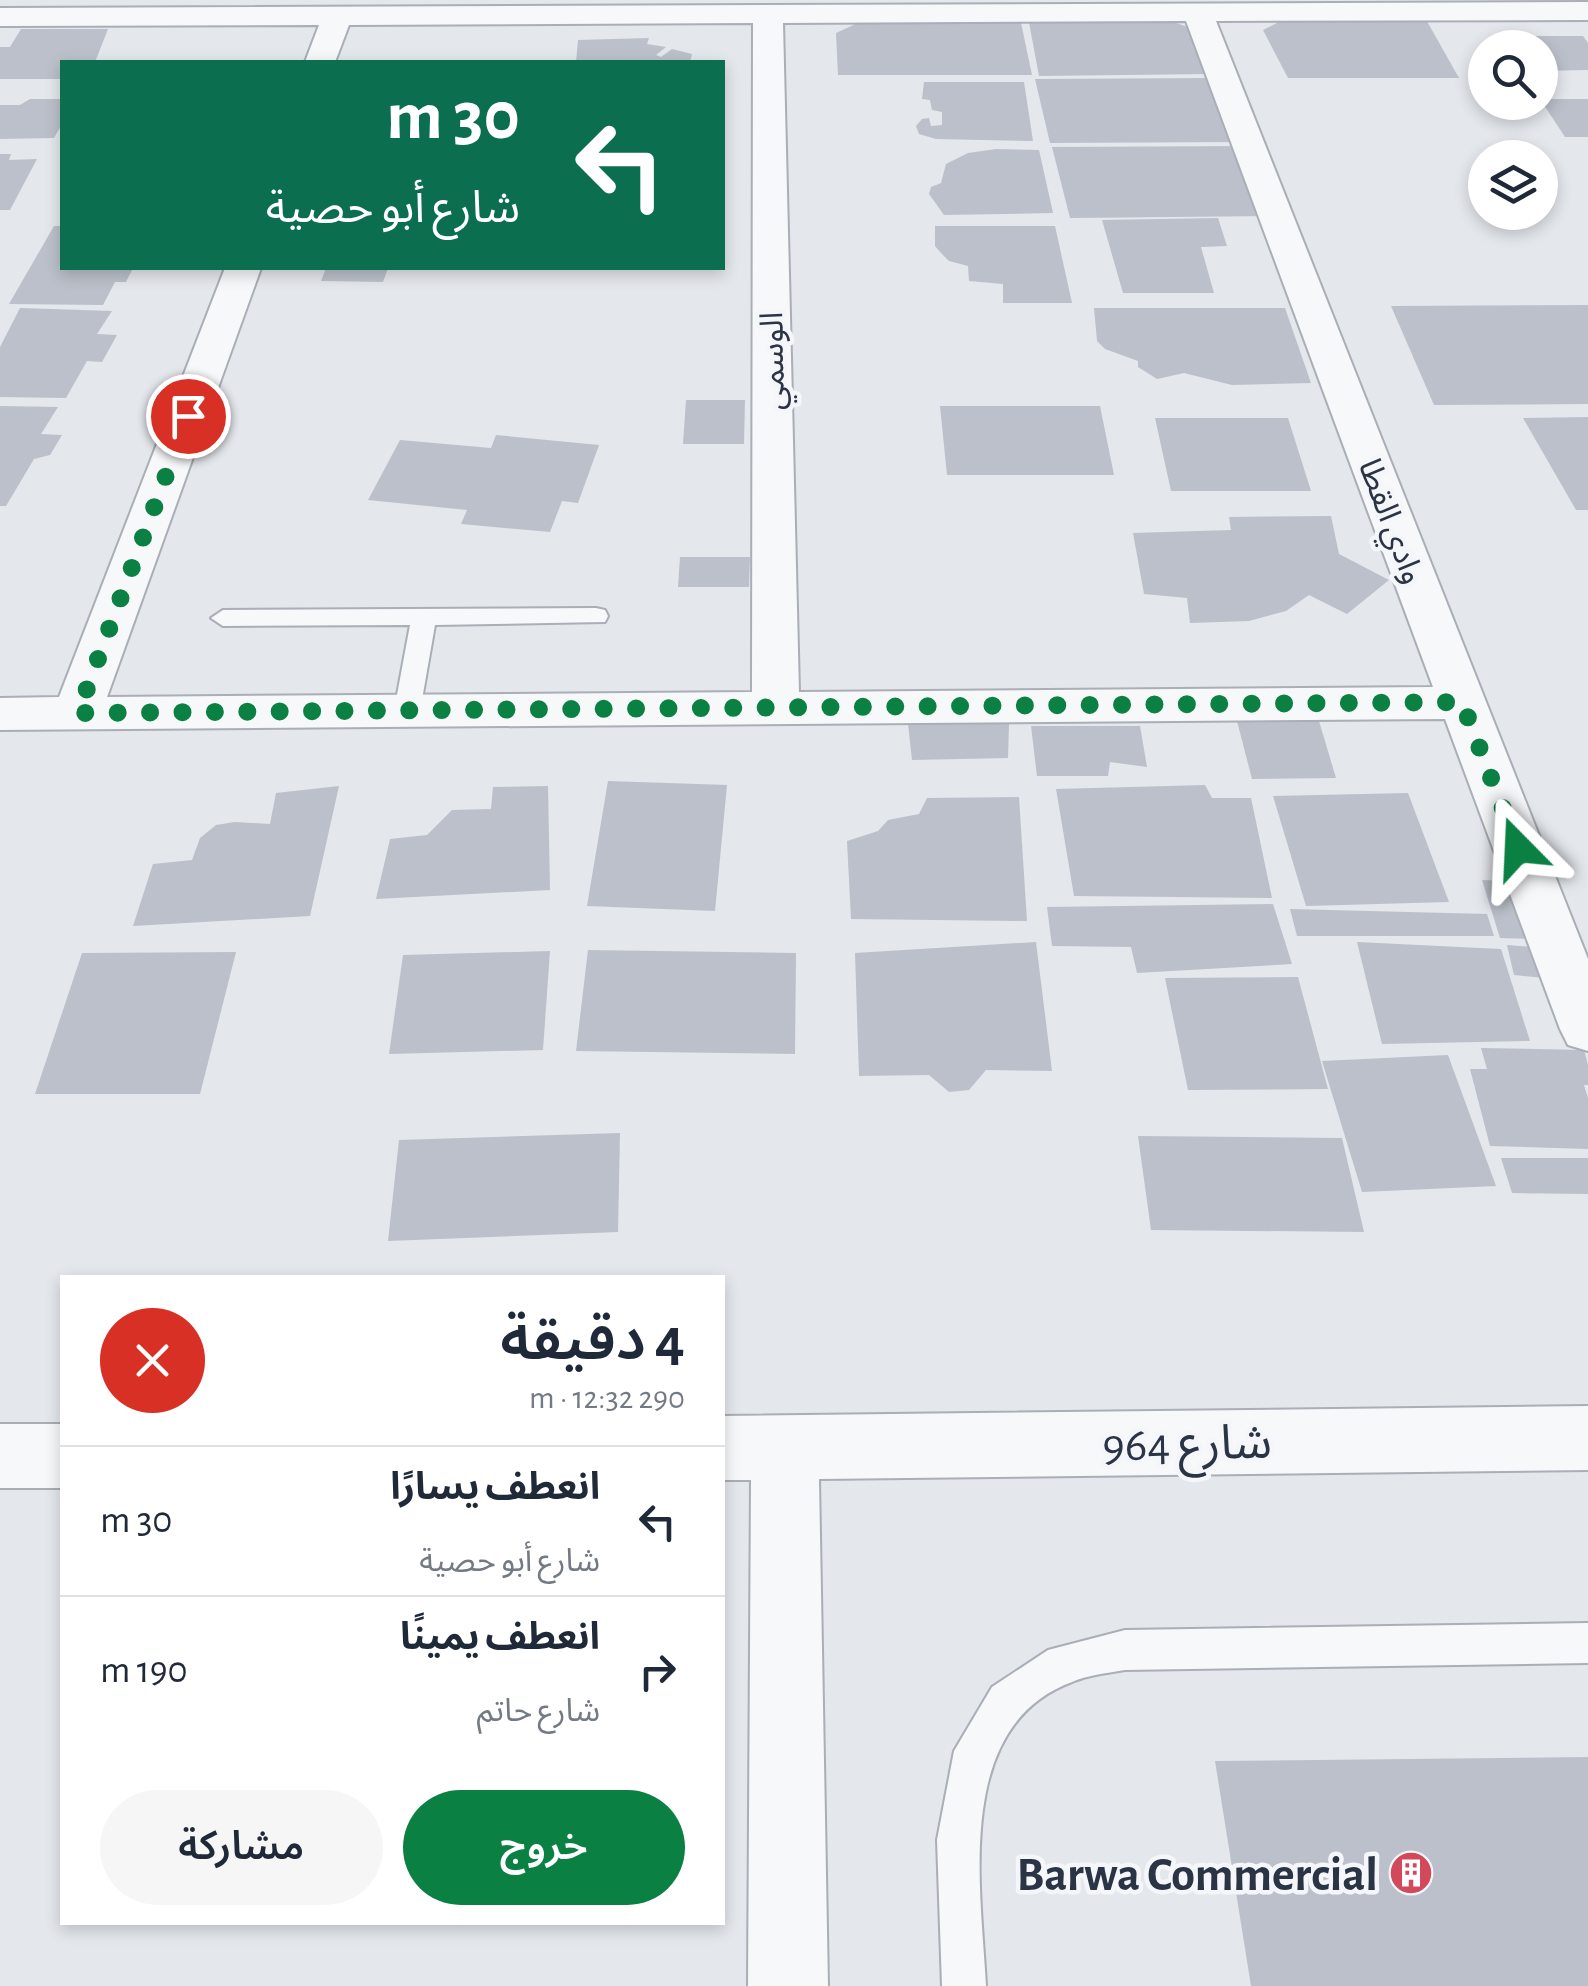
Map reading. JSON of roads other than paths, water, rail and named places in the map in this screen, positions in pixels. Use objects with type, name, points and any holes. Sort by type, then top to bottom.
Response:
[{"type":"street","points":[[0,16],[337,15],[555,7],[768,14],[1588,11]]},
{"type":"street","name":"وادي القطا","points":[[1197,12],[1588,1029]]},
{"type":"street","name":"الوسمي","points":[[768,14],[776,708]]},
{"type":"street","points":[[321,60],[337,15]]},
{"type":"street","points":[[78,713],[243,270]]},
{"type":"street","points":[[0,714],[1462,702]]},
{"type":"street","name":"شارع 964","points":[[788,1986],[754,1447],[1588,1438]]},
{"type":"street","points":[[0,1456],[60,1456]]},
{"type":"lane","points":[[223,618],[596,616]]},
{"type":"lane","points":[[407,710],[424,617]]},
{"type":"lane","points":[[964,1986],[958,1840],[974,1751],[1006,1702],[1062,1664],[1126,1650],[1588,1643]]},
{"type":"place","name":"Barwa Commercial","points":[[1411,1873]]}]
